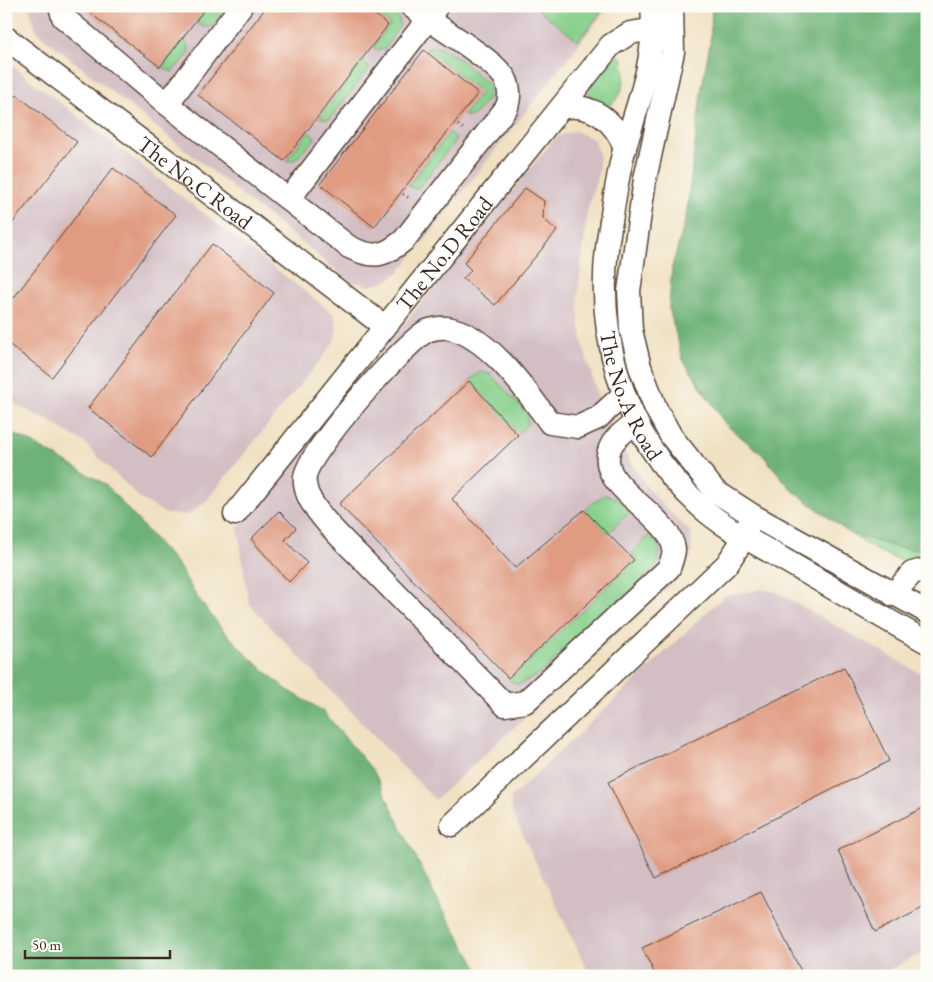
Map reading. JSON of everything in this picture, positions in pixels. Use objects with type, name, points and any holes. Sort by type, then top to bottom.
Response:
[{"type":"street","points":[[60,6],[63,17],[167,104],[349,247],[364,254],[388,253],[404,240],[507,107],[510,94],[505,78],[425,11],[289,199]]},
{"type":"street","points":[[167,104],[241,6]]},
{"type":"street","name":"The No.D Road","points":[[234,514],[611,45],[662,17]]},
{"type":"street","name":"The No.A Road","points":[[662,17],[646,81],[625,149],[609,233],[604,293],[606,324],[623,395],[636,422],[665,467],[701,507],[744,538],[927,642]]},
{"type":"street","name":"The No.A Road","points":[[662,17],[673,52],[645,179],[629,291],[631,330],[640,367],[656,409],[671,436],[715,491],[752,515],[893,595],[927,612]]},
{"type":"street","name":"The No.C Road","points":[[6,38],[384,326]]},
{"type":"street","points":[[561,108],[580,107],[603,118],[620,134],[625,149]]},
{"type":"street","points":[[623,395],[598,418],[578,427],[550,423],[494,355],[466,334],[446,328],[427,330],[409,343],[362,394],[311,461],[305,477],[308,495],[351,547],[505,705],[525,702],[669,568],[674,551],[670,535],[615,481],[608,464],[610,446],[636,422]]},
{"type":"street","points":[[452,826],[727,564],[744,538],[752,515]]},
{"type":"street","points":[[893,595],[912,573],[927,569]]},
{"type":"shaded area","points":[[30,6],[609,6],[400,271],[385,282],[369,286],[350,281],[37,32]]},
{"type":"shaded area","points":[[6,61],[334,314],[337,328],[334,341],[326,353],[206,501],[188,515],[167,514],[141,499],[83,442],[48,420],[6,400]]},
{"type":"shaded area","points":[[575,131],[594,139],[599,155],[599,170],[587,211],[578,296],[583,345],[600,404],[630,461],[650,491],[691,533],[692,552],[684,572],[435,800],[249,604],[238,528],[556,137]]},
{"type":"shaded area","points":[[761,589],[776,592],[927,677],[927,951],[876,976],[590,976],[512,812],[510,799],[724,596]]},
{"type":"green space","points":[[209,6],[228,6],[212,27],[203,27],[196,22]]},
{"type":"green space","points":[[367,6],[389,6],[399,18],[400,25],[385,49],[378,50],[373,47],[390,24]]},
{"type":"green space","points":[[534,6],[606,6],[578,41]]},
{"type":"green space","points":[[712,6],[927,6],[927,551],[896,547],[849,533],[791,489],[762,454],[726,425],[683,360],[669,308],[672,267],[686,218],[702,86],[710,44]]},
{"type":"green space","points":[[183,40],[189,46],[189,54],[172,72],[162,67]]},
{"type":"green space","points":[[431,47],[453,55],[490,87],[487,100],[473,116],[467,117],[464,115],[481,92],[426,49]]},
{"type":"green space","points":[[620,56],[623,59],[624,80],[618,97],[608,107],[589,99],[590,88],[597,76],[615,57]]},
{"type":"green space","points":[[363,60],[369,69],[330,119],[320,117]]},
{"type":"green space","points":[[308,132],[315,137],[314,140],[295,160],[286,161]]},
{"type":"green space","points":[[450,132],[456,138],[454,142],[420,187],[415,189],[408,186]]},
{"type":"green space","points":[[481,372],[490,374],[527,413],[528,424],[519,433],[470,380]]},
{"type":"green space","points":[[6,432],[23,438],[105,484],[178,565],[197,597],[223,630],[250,658],[286,689],[323,711],[374,772],[435,896],[482,976],[6,976]]},
{"type":"green space","points":[[604,495],[615,498],[630,512],[608,533],[585,509]]},
{"type":"green space","points":[[849,533],[896,547],[927,551],[927,566],[917,565],[886,555]]},
{"type":"green space","points":[[650,534],[657,543],[660,552],[653,570],[540,674],[518,685],[509,680],[636,560],[631,553]]},
{"type":"building","points":[[81,6],[207,6],[160,67]]},
{"type":"building","points":[[267,6],[364,6],[388,25],[284,161],[198,95]]},
{"type":"building","points":[[424,50],[478,93],[374,227],[320,184]]},
{"type":"building","points":[[17,95],[77,142],[6,231],[6,108]]},
{"type":"building","points":[[113,168],[176,215],[52,377],[6,342],[6,308]]},
{"type":"building","points":[[525,188],[544,201],[543,218],[557,231],[495,305],[463,279],[471,270],[464,263]]},
{"type":"building","points":[[212,244],[274,293],[152,457],[88,408]]},
{"type":"building","points":[[469,381],[518,435],[452,499],[515,568],[584,510],[634,560],[508,678],[339,504]]},
{"type":"building","points":[[279,511],[296,528],[285,540],[307,563],[289,582],[251,539]]},
{"type":"building","points":[[844,667],[889,761],[656,878],[608,782]]},
{"type":"building","points":[[927,806],[927,906],[875,932],[838,850]]},
{"type":"building","points":[[761,892],[801,971],[792,976],[656,976],[642,948]]}]
